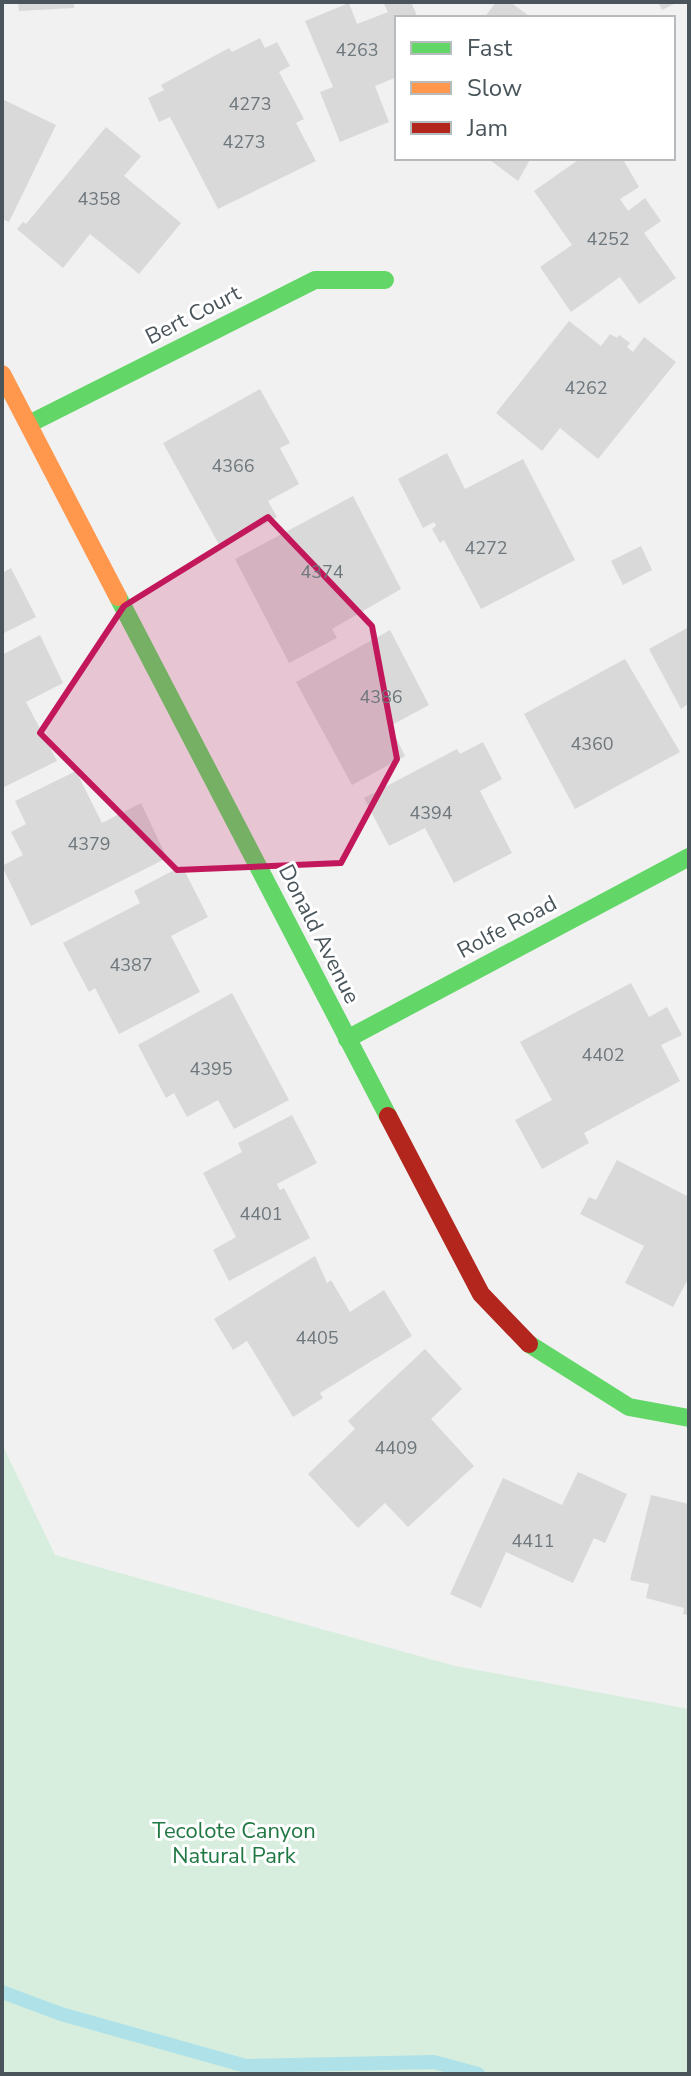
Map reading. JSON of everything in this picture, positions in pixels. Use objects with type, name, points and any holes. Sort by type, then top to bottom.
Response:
[{"type":"street","name":"Bert Court","points":[[29,424],[315,280],[385,280]]},
{"type":"street","name":"Donald Avenue","points":[[2,374],[481,1294],[535,1351],[629,1407],[689,1418]]},
{"type":"street","name":"Rolfe Road","points":[[347,1039],[689,857]]},
{"type":"highlighted area","points":[[268,517],[372,626],[397,759],[341,863],[177,870],[40,733],[124,606]]},
{"type":"green space","name":"Tecolote Canyon Natural Park","points":[[2,1444],[55,1555],[455,1666],[689,1709],[689,2074],[2,2074]]},
{"type":"building","points":[[18,2],[74,2],[74,8],[19,11]]},
{"type":"building","points":[[411,2],[417,16],[395,16],[395,78],[375,86],[389,122],[340,142],[320,92],[333,87],[305,21],[349,3],[357,24],[388,12],[384,4]]},
{"type":"building","points":[[496,2],[510,2],[529,16],[486,16]]},
{"type":"building","points":[[658,2],[678,2],[662,10]]},
{"type":"building","points":[[260,38],[265,48],[277,42],[290,66],[279,72],[304,119],[296,123],[316,161],[218,209],[170,117],[159,122],[148,98],[164,90],[161,85],[229,48],[232,52]]},
{"type":"building","points":[[2,99],[56,125],[9,222],[2,219]]},
{"type":"building","points":[[106,127],[141,156],[124,176],[181,223],[139,274],[90,234],[63,268],[17,229],[23,222],[26,224]]},
{"type":"building","points":[[490,160],[530,160],[518,181]]},
{"type":"building","points":[[578,160],[623,160],[639,187],[620,199],[628,211],[645,198],[661,221],[644,233],[676,278],[639,304],[620,277],[571,312],[540,267],[572,245],[534,191]]},
{"type":"building","points":[[569,321],[601,346],[610,334],[617,338],[619,335],[630,343],[627,347],[633,352],[644,337],[676,362],[598,459],[560,428],[542,451],[496,413]]},
{"type":"building","points":[[260,389],[290,443],[280,448],[299,484],[268,501],[277,517],[221,548],[163,443]]},
{"type":"building","points":[[447,453],[465,489],[523,459],[575,560],[481,609],[444,540],[440,543],[432,529],[436,526],[434,522],[423,528],[398,479]]},
{"type":"building","points":[[353,496],[401,589],[332,629],[337,638],[289,663],[235,559]]},
{"type":"building","points":[[641,546],[652,570],[623,585],[611,561]]},
{"type":"building","points":[[11,568],[36,617],[2,634],[2,573]]},
{"type":"building","points":[[689,627],[689,703],[681,709],[649,649]]},
{"type":"building","points":[[390,630],[429,705],[390,726],[405,756],[352,785],[296,682]]},
{"type":"building","points":[[40,635],[63,683],[26,702],[57,761],[2,788],[2,655]]},
{"type":"building","points":[[625,659],[680,752],[575,809],[524,714]]},
{"type":"building","points":[[483,742],[502,779],[480,791],[512,853],[454,883],[425,828],[389,846],[364,798],[457,749],[460,754]]},
{"type":"building","points":[[76,771],[102,823],[141,803],[167,858],[31,926],[2,866],[23,855],[11,832],[26,824],[15,801]]},
{"type":"building","points":[[182,866],[208,917],[171,936],[200,992],[119,1034],[95,988],[89,992],[63,943],[140,903],[134,891]]},
{"type":"building","points":[[631,983],[649,1017],[667,1007],[682,1035],[661,1045],[680,1081],[584,1133],[589,1143],[542,1169],[515,1120],[552,1100],[520,1042]]},
{"type":"building","points":[[232,993],[289,1100],[234,1129],[218,1100],[187,1117],[174,1093],[166,1098],[138,1045]]},
{"type":"building","points":[[292,1115],[317,1163],[277,1184],[280,1190],[284,1188],[310,1238],[229,1281],[213,1250],[236,1237],[203,1173],[242,1152],[238,1143]]},
{"type":"building","points":[[617,1160],[689,1197],[689,1277],[673,1307],[625,1283],[644,1246],[580,1214],[589,1197],[596,1200]]},
{"type":"building","points":[[315,1256],[327,1283],[331,1280],[350,1312],[384,1290],[412,1336],[320,1393],[323,1398],[293,1417],[247,1341],[233,1350],[214,1319]]},
{"type":"building","points":[[425,1349],[462,1389],[431,1419],[474,1466],[408,1527],[385,1503],[358,1528],[308,1474],[355,1429],[348,1421]]},
{"type":"building","points":[[578,1472],[627,1494],[605,1543],[594,1538],[573,1583],[506,1552],[481,1608],[450,1594],[503,1478],[562,1505]]},
{"type":"building","points":[[651,1495],[689,1504],[689,1615],[683,1614],[684,1608],[646,1598],[649,1584],[630,1580]]},
{"type":"waterway","points":[[2,1992],[61,2014],[246,2066],[434,2062],[478,2074]]},
{"type":"traffic: fast","points":[[29,424],[315,280],[385,280]]},
{"type":"traffic: fast","points":[[118,597],[388,1116]]},
{"type":"traffic: fast","points":[[347,1039],[689,857]]},
{"type":"traffic: fast","points":[[529,1344],[629,1407],[689,1418]]},
{"type":"traffic: slow","points":[[2,374],[118,597]]},
{"type":"traffic: jam","points":[[388,1116],[481,1294],[529,1344]]}]
